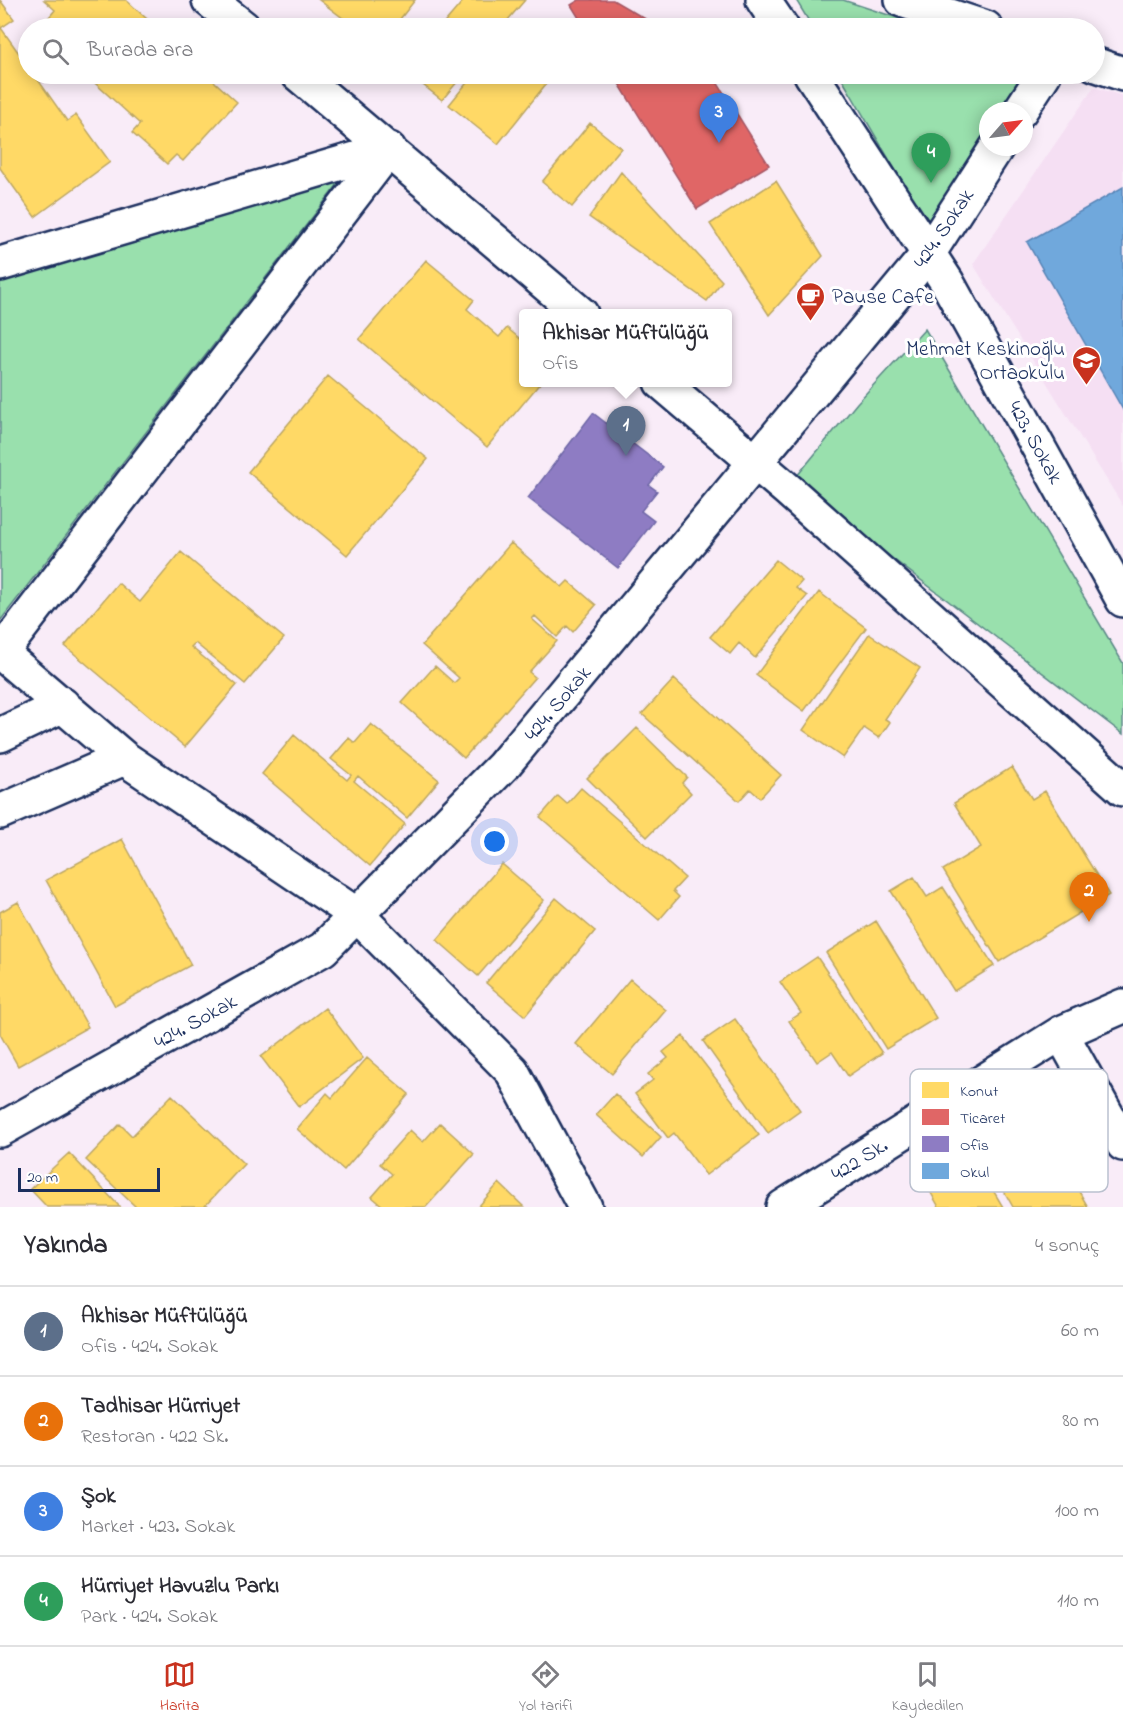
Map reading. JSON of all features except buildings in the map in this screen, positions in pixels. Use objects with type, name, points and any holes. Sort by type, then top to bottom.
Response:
[{"type":"street","points":[[209,0],[232,18]]},
{"type":"street","points":[[764,0],[776,18]]},
{"type":"street","points":[[902,0],[956,18]]},
{"type":"street","points":[[1105,68],[1123,74]]},
{"type":"street","points":[[310,84],[575,309]]},
{"type":"street","name":"423. Sokak","points":[[818,84],[947,282],[1123,600]]},
{"type":"street","points":[[1026,102],[1038,84]]},
{"type":"street","points":[[0,264],[389,149]]},
{"type":"street","points":[[389,149],[1,652],[124,758],[357,915],[512,1071],[585,1207]]},
{"type":"street","name":"424. Sokak","points":[[0,1130],[323,949],[503,766],[928,254],[991,156]]},
{"type":"street","points":[[668,387],[1023,698],[1123,789]]},
{"type":"street","points":[[0,735],[63,705]]},
{"type":"street","points":[[0,812],[124,758]]},
{"type":"street","name":"422 Sk.","points":[[1003,1069],[1061,1033],[1123,1006]]},
{"type":"street","points":[[1061,1033],[1081,1069]]},
{"type":"street","points":[[1108,1116],[1123,1143]]},
{"type":"street","name":"422 Sk.","points":[[783,1207],[910,1128]]},
{"type":"shaded area","name":"Mehmet Keskinoğlu Ortaokulu","points":[[1094,87],[1123,96],[1123,506],[973,264]]},
{"type":"green space","points":[[796,0],[843,0],[898,18],[807,18]]},
{"type":"green space","points":[[845,84],[1022,84],[1010,102],[979,102],[979,151],[930,229]]},
{"type":"green space","points":[[345,175],[0,621],[0,280]]},
{"type":"green space","points":[[925,329],[1123,663],[1123,734],[792,482],[857,403]]},
{"type":"place","name":"Şok","points":[[719,143]]},
{"type":"place","name":"Hürriyet Havuzlu Parkı","points":[[931,183]]},
{"type":"place","name":"Pause Cafe","points":[[811,322]]},
{"type":"place","name":"Mehmet Keskinoğlu Ortaokulu","points":[[1086,386]]},
{"type":"place","name":"Akhisar Müftülüğü","points":[[626,456]]},
{"type":"place","name":"Tadhisar Hürriyet","points":[[1089,922]]}]
